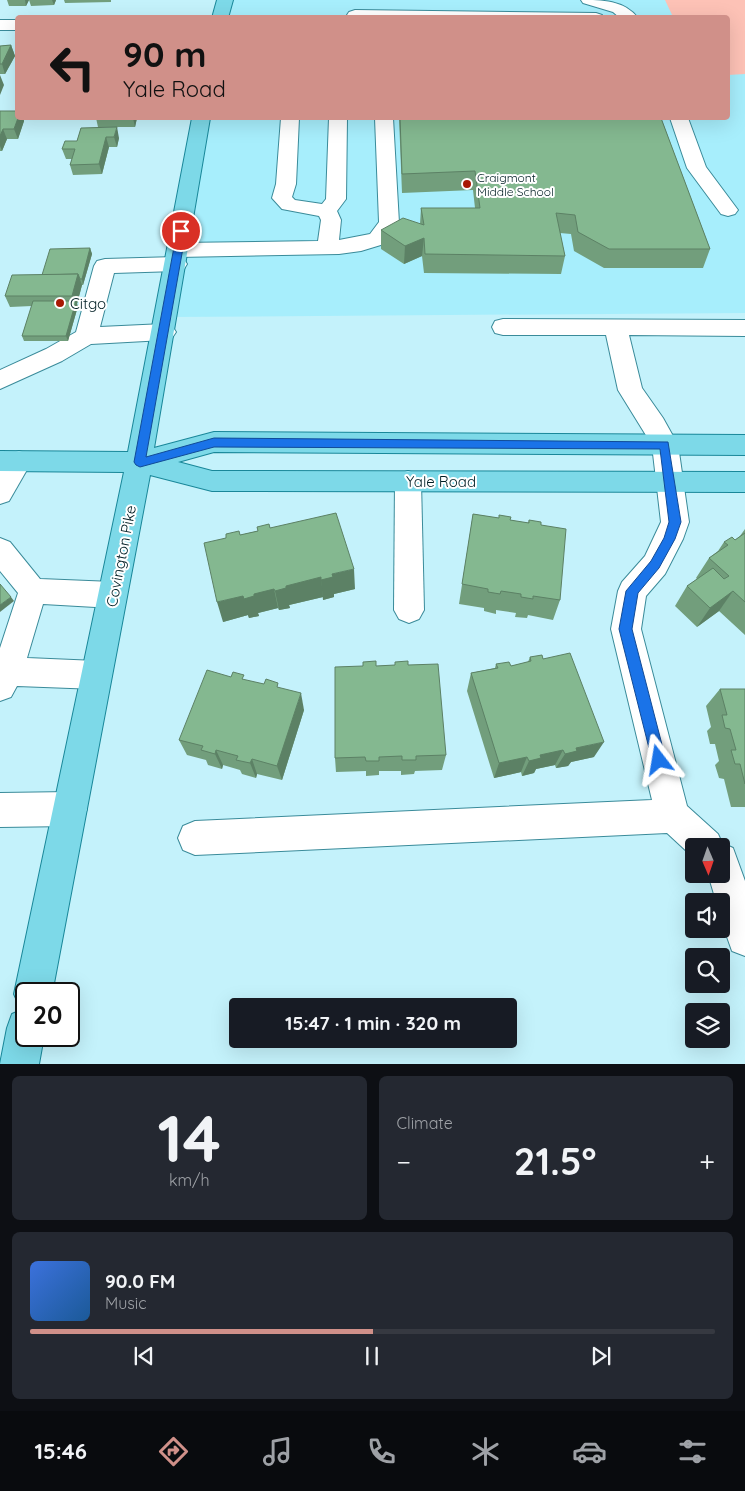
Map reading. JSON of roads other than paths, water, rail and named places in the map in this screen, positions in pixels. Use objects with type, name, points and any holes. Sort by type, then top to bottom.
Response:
[{"type":"main road","points":[[221,15],[225,0]]},
{"type":"main road","name":"Covington Pike","points":[[35,982],[140,462],[201,120]]},
{"type":"main road","name":"Yale Road","points":[[140,462],[214,442],[745,445]]},
{"type":"main road","name":"Yale Road","points":[[10,461],[140,462],[212,482],[745,482]]},
{"type":"main road","points":[[19,1064],[22,1047]]},
{"type":"street","points":[[356,15],[372,4],[394,0]]},
{"type":"street","points":[[589,0],[619,10],[626,15]]},
{"type":"street","points":[[0,25],[15,25]]},
{"type":"street","points":[[290,120],[286,184],[282,198],[289,205],[327,211]]},
{"type":"street","points":[[327,211],[336,199],[338,120]]},
{"type":"street","points":[[86,336],[105,266],[177,257],[361,244],[377,239],[389,223],[384,120]]},
{"type":"street","points":[[680,120],[697,168],[728,210]]},
{"type":"street","points":[[327,211],[331,220],[328,247]]},
{"type":"street","points":[[503,327],[745,328]]},
{"type":"street","points":[[616,328],[630,390],[654,425],[664,445],[675,522],[670,539],[655,565],[632,591],[626,629],[673,816],[697,838]]},
{"type":"street","points":[[0,380],[54,355],[86,336],[164,332]]},
{"type":"street","points":[[0,494],[10,461]]},
{"type":"street","points":[[408,481],[409,610]]},
{"type":"street","points":[[0,550],[34,591],[113,595]]},
{"type":"street","points":[[34,591],[3,674],[97,675]]},
{"type":"street","points":[[0,810],[70,809]]},
{"type":"street","points":[[195,838],[673,816]]},
{"type":"street","points":[[728,883],[745,938]]},
{"type":"place","name":"Craigmont Middle School","points":[[467,184]]},
{"type":"place","name":"Citgo","points":[[60,303]]}]
